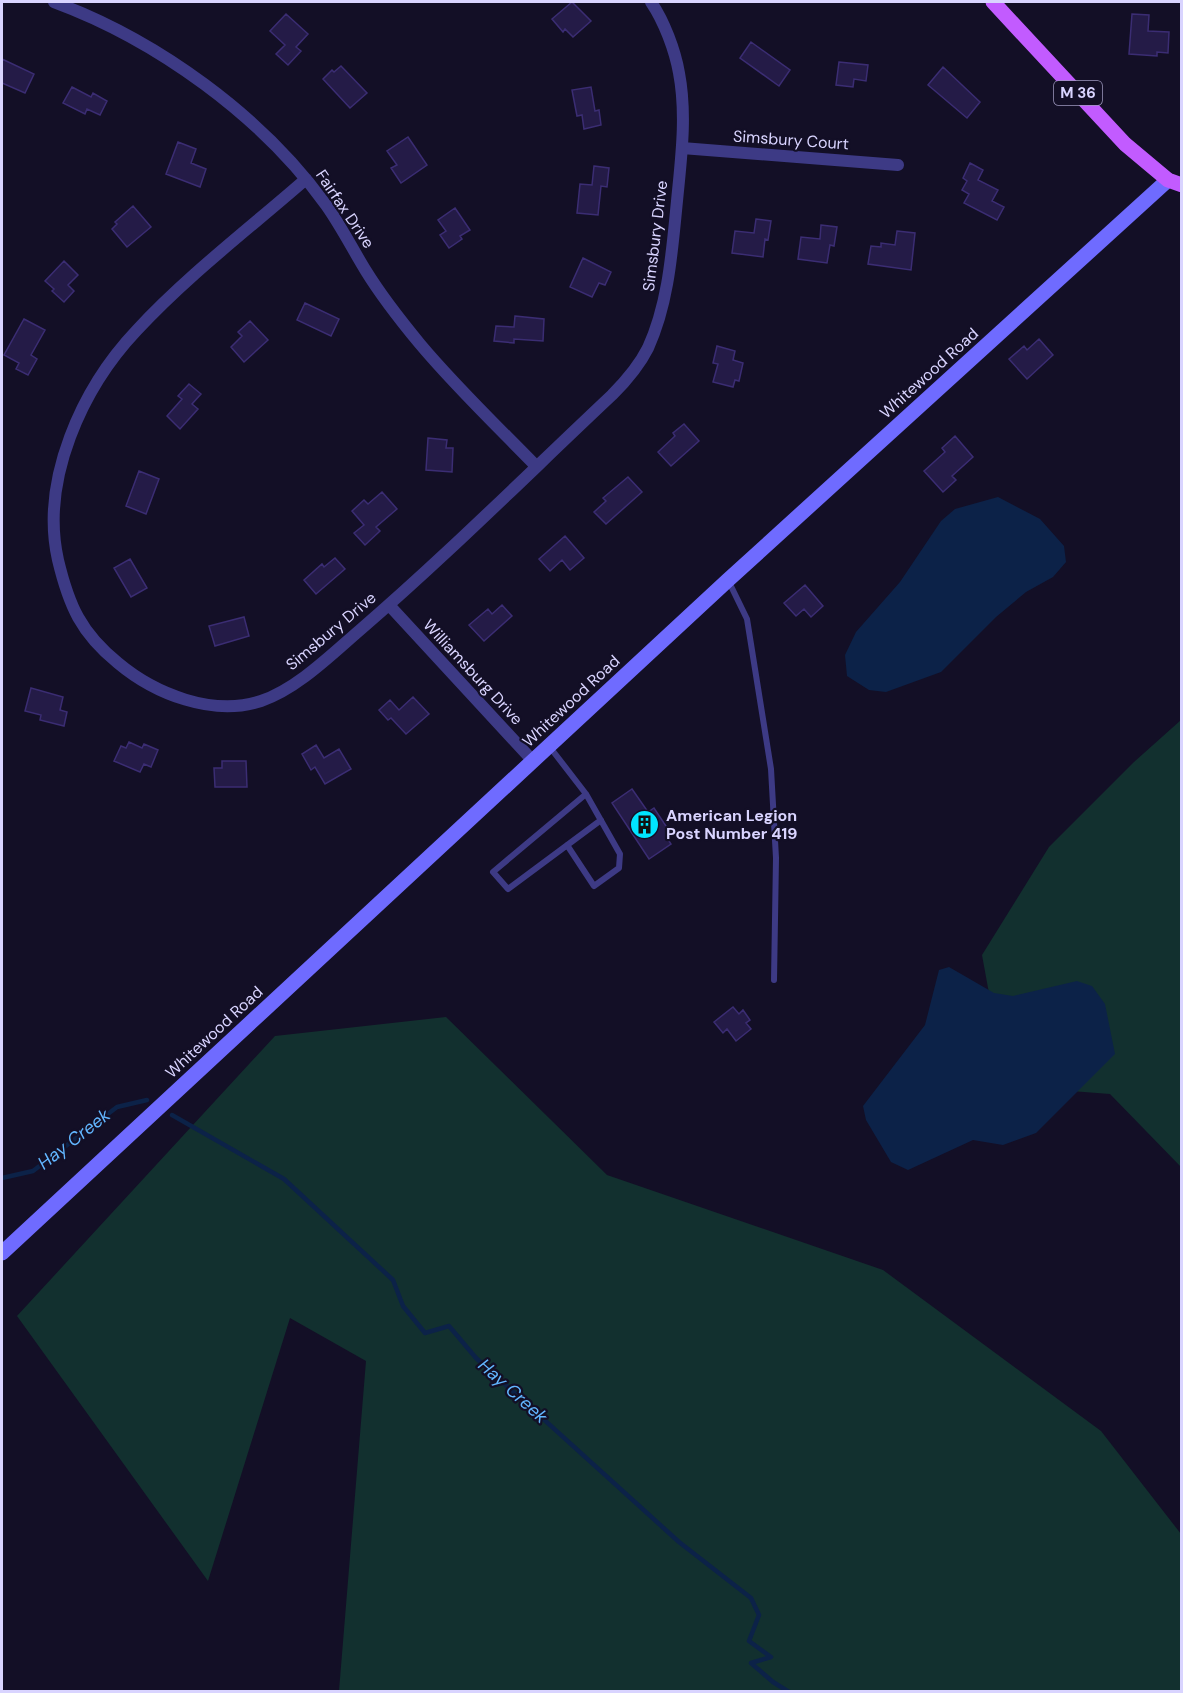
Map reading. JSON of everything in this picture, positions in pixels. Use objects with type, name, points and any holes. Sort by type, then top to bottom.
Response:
[{"type":"main road","name":"M 36","points":[[993,2],[1125,144],[1175,183]]},
{"type":"street","name":"Fairfax Drive","points":[[54,2],[114,28],[204,82],[245,117],[306,178],[328,208],[367,273],[421,344],[536,466]]},
{"type":"street","name":"Simsbury Drive","points":[[306,178],[171,296],[135,332],[113,359],[91,394],[59,466],[53,511],[54,542],[63,581],[74,611],[94,642],[121,666],[146,683],[175,696],[207,705],[238,706],[262,701],[290,686],[316,668],[389,605],[632,374],[648,348],[669,281],[682,148],[683,110],[679,72],[672,45],[651,2]]},
{"type":"street","name":"Simsbury Court","points":[[682,148],[898,165]]},
{"type":"street","name":"Whitewood Road","points":[[2,1253],[728,580],[1175,183]]},
{"type":"street","name":"Williamsburg Drive","points":[[389,605],[532,761]]},
{"type":"lane","points":[[728,580],[747,619],[771,769],[776,858],[774,980]]},
{"type":"lane","points":[[549,745],[586,794],[601,820],[620,854],[619,868],[594,886],[567,845]]},
{"type":"lane","points":[[586,794],[493,872],[508,888],[601,820]]},
{"type":"green space","points":[[1181,720],[1181,1167],[1110,1094],[1006,1086],[982,955],[1049,847],[1134,762]]},
{"type":"green space","points":[[446,1017],[607,1175],[883,1270],[1101,1431],[1181,1534],[1181,1691],[339,1691],[366,1361],[290,1318],[208,1581],[17,1316],[275,1036]]},
{"type":"water","points":[[998,497],[1040,519],[1064,546],[1066,562],[1053,577],[1026,592],[996,617],[941,672],[886,692],[869,690],[847,676],[845,655],[856,632],[900,582],[941,521],[955,509]]},
{"type":"water","points":[[949,967],[994,993],[1013,996],[1077,981],[1092,986],[1105,1004],[1115,1054],[1036,1133],[1003,1145],[973,1140],[908,1170],[891,1162],[866,1120],[863,1106],[925,1025],[939,970]]},
{"type":"building","points":[[572,2],[591,21],[573,37],[565,29],[563,32],[552,19]]},
{"type":"building","points":[[286,14],[308,34],[296,47],[301,51],[288,65],[276,54],[285,45],[270,31]]},
{"type":"building","points":[[1132,14],[1149,15],[1148,31],[1169,32],[1168,53],[1157,52],[1157,56],[1129,54]]},
{"type":"building","points":[[751,42],[790,70],[779,86],[740,58]]},
{"type":"building","points":[[2,59],[34,74],[25,93],[2,83]]},
{"type":"building","points":[[839,62],[868,65],[866,81],[854,79],[853,87],[836,85]]},
{"type":"building","points":[[341,66],[367,93],[350,108],[323,79],[332,70],[334,72]]},
{"type":"building","points":[[943,67],[980,102],[967,118],[928,85]]},
{"type":"building","points":[[72,87],[91,97],[93,93],[107,101],[100,115],[87,109],[85,114],[63,103]]},
{"type":"building","points":[[591,87],[595,111],[599,110],[601,125],[584,129],[582,115],[577,116],[572,90]]},
{"type":"building","points":[[408,137],[427,165],[401,183],[391,168],[397,165],[387,151]]},
{"type":"building","points":[[178,142],[196,149],[191,163],[206,169],[200,187],[166,174]]},
{"type":"building","points":[[970,163],[983,170],[978,180],[998,190],[992,201],[1004,207],[997,220],[964,203],[969,194],[962,190],[967,181],[963,178]]},
{"type":"building","points":[[594,166],[609,168],[607,187],[601,186],[598,215],[577,213],[580,184],[592,185]]},
{"type":"building","points":[[133,206],[151,227],[127,247],[112,229],[117,224],[115,222]]},
{"type":"building","points":[[455,208],[470,230],[460,236],[462,239],[449,248],[440,235],[446,231],[438,220]]},
{"type":"building","points":[[756,219],[771,221],[768,240],[765,239],[763,257],[732,253],[735,231],[754,233]]},
{"type":"building","points":[[821,225],[837,227],[834,246],[830,245],[827,263],[798,259],[801,237],[820,239]]},
{"type":"building","points":[[897,231],[915,233],[911,270],[868,264],[871,246],[881,247],[881,243],[895,245]]},
{"type":"building","points":[[583,258],[611,272],[605,285],[599,283],[592,297],[570,287]]},
{"type":"building","points":[[64,261],[78,275],[68,285],[74,291],[64,302],[45,281]]},
{"type":"building","points":[[305,303],[339,319],[331,336],[297,320]]},
{"type":"building","points":[[515,316],[544,319],[543,341],[514,339],[514,343],[494,341],[496,326],[514,327]]},
{"type":"building","points":[[24,319],[45,330],[31,355],[37,359],[28,375],[16,369],[19,363],[4,355]]},
{"type":"building","points":[[250,321],[268,340],[244,362],[231,347],[242,336],[238,332]]},
{"type":"building","points":[[1039,339],[1053,355],[1027,379],[1009,359],[1024,346],[1027,350]]},
{"type":"building","points":[[717,346],[735,351],[733,360],[743,363],[739,381],[735,380],[733,387],[713,382],[718,364],[713,363]]},
{"type":"building","points":[[189,384],[201,394],[192,404],[198,409],[180,429],[167,416],[182,399],[178,396]]},
{"type":"building","points":[[684,424],[699,441],[671,466],[658,452],[675,436],[673,433]]},
{"type":"building","points":[[955,436],[973,457],[952,476],[956,480],[943,492],[924,471],[945,452],[942,448]]},
{"type":"building","points":[[428,438],[447,440],[446,448],[453,448],[452,472],[426,470]]},
{"type":"building","points":[[139,471],[159,479],[146,514],[126,506]]},
{"type":"building","points":[[628,477],[642,492],[606,524],[594,512],[606,501],[603,498]]},
{"type":"building","points":[[382,492],[397,509],[376,527],[380,531],[365,545],[354,533],[364,525],[352,511],[364,500],[368,504]]},
{"type":"building","points":[[565,536],[584,558],[570,570],[562,560],[550,571],[539,559]]},
{"type":"building","points":[[335,558],[345,569],[316,594],[304,580],[322,564],[324,567]]},
{"type":"building","points":[[130,559],[147,588],[131,597],[114,568]]},
{"type":"building","points":[[805,585],[823,606],[811,617],[804,609],[796,616],[784,603]]},
{"type":"building","points":[[502,605],[512,616],[484,641],[469,625],[488,609],[492,614]]},
{"type":"building","points":[[244,617],[249,636],[215,646],[209,626]]},
{"type":"building","points":[[31,688],[63,697],[60,710],[67,712],[64,726],[40,720],[41,715],[25,711]]},
{"type":"building","points":[[413,697],[429,714],[406,734],[391,718],[388,720],[379,710],[390,700],[399,710]]},
{"type":"building","points":[[129,742],[142,748],[144,744],[158,750],[151,767],[144,764],[140,772],[114,761],[121,746],[126,748]]},
{"type":"building","points":[[316,745],[324,758],[339,749],[351,769],[325,784],[315,767],[311,770],[302,754]]},
{"type":"building","points":[[222,761],[246,761],[247,787],[215,787],[214,768],[222,768]]},
{"type":"building","name":"American Legion Post Number 419","points":[[632,789],[648,812],[654,808],[672,835],[667,838],[671,844],[649,859],[612,803]]},
{"type":"building","points":[[733,1007],[739,1014],[743,1010],[750,1020],[746,1023],[751,1029],[736,1041],[727,1029],[723,1033],[714,1022]]},
{"type":"waterway","name":"Hay Creek","points":[[2,1178],[33,1171],[117,1107],[147,1100]]},
{"type":"waterway","name":"Hay Creek","points":[[172,1115],[284,1179],[393,1280],[403,1306],[425,1333],[449,1326],[476,1358],[679,1542],[751,1598],[759,1615],[749,1641],[771,1657],[751,1663],[789,1692]]},
{"type":"place","name":"American Legion Post Number 419","points":[[645,824]]}]
